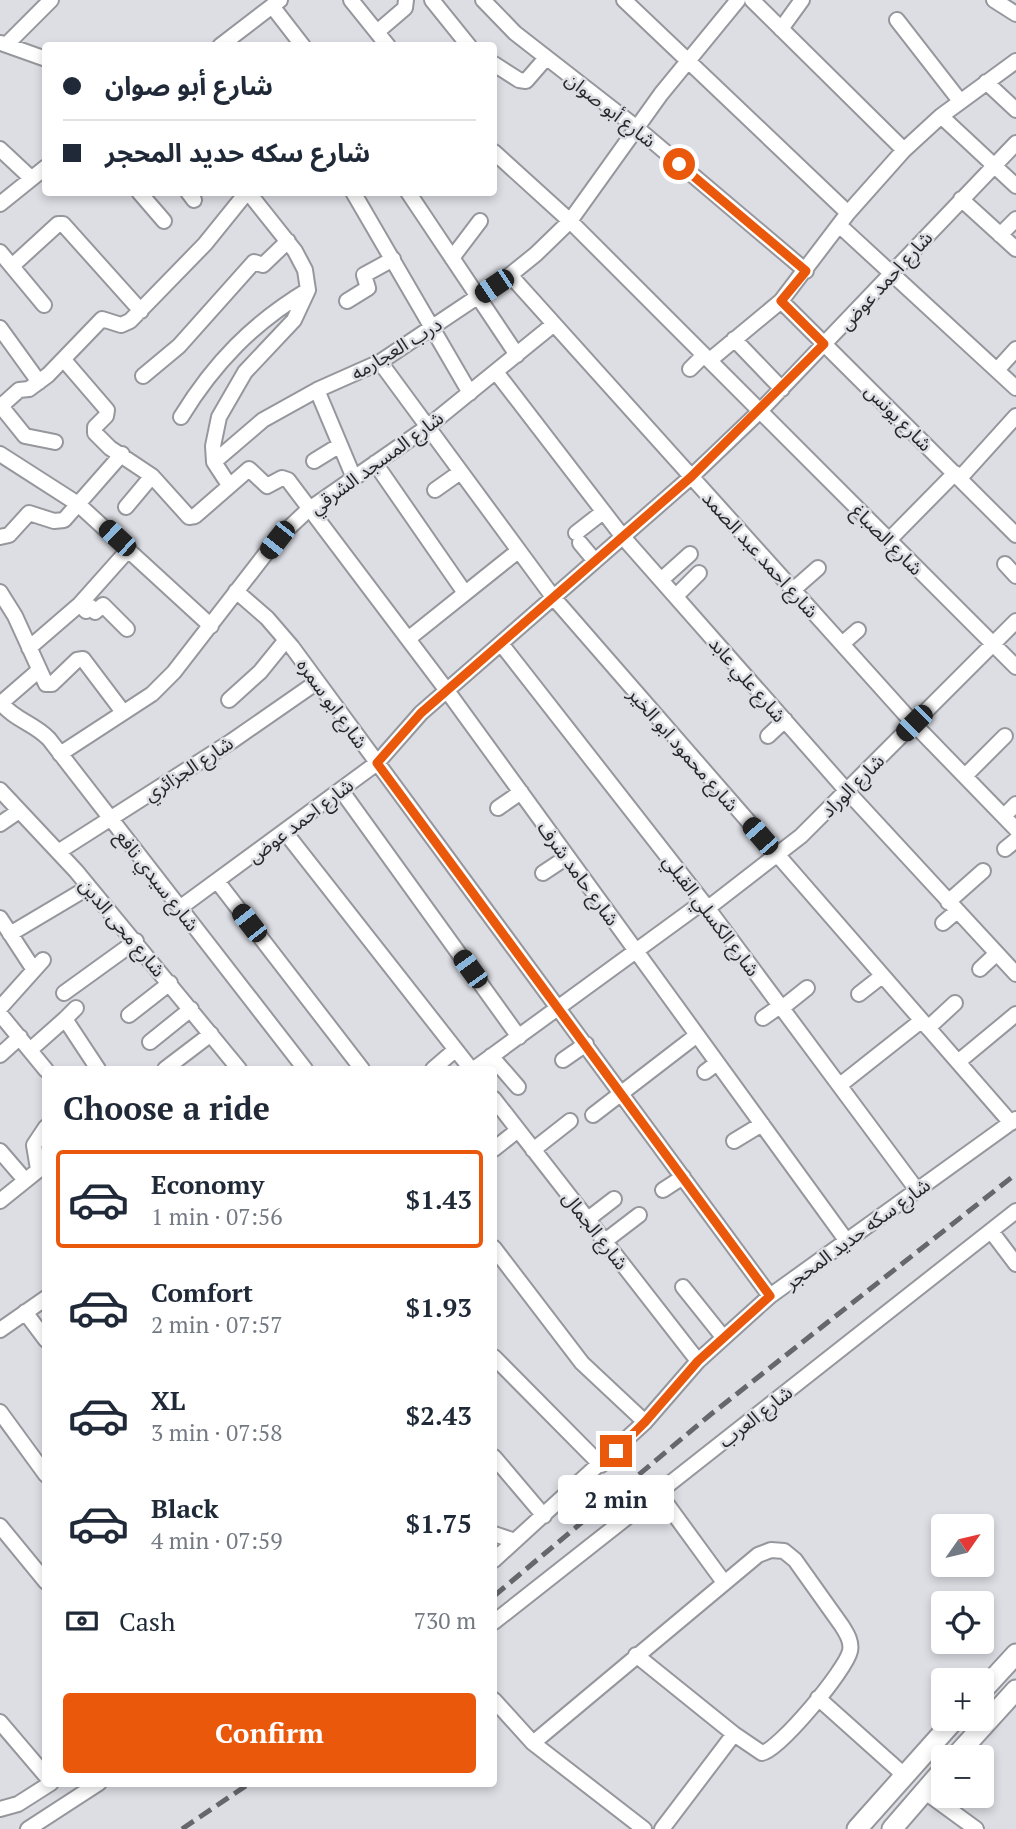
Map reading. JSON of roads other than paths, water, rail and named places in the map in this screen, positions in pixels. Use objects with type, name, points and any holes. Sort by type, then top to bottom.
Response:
[{"type":"street","points":[[351,0],[385,42]]},
{"type":"street","points":[[377,32],[404,8],[406,0]]},
{"type":"street","points":[[432,0],[466,42]]},
{"type":"street","name":"شارع أبو صوان","points":[[483,0],[515,33],[637,128],[806,271]]},
{"type":"street","points":[[624,0],[843,219],[890,272],[1016,388]]},
{"type":"street","name":"درب العجارمه","points":[[214,462],[263,420],[317,390],[380,362],[510,275],[570,221],[686,61],[738,0]]},
{"type":"street","points":[[752,0],[904,150]]},
{"type":"street","points":[[781,29],[802,0]]},
{"type":"street","points":[[994,0],[1016,14]]},
{"type":"street","points":[[41,3],[4,43],[42,58]]},
{"type":"street","points":[[225,42],[276,3],[300,42]]},
{"type":"street","points":[[897,20],[960,101]]},
{"type":"street","points":[[497,66],[519,80],[526,81],[546,58]]},
{"type":"street","points":[[690,369],[734,339],[781,301],[843,219],[904,150],[941,116],[1016,61]]},
{"type":"street","points":[[986,82],[1016,110]]},
{"type":"street","points":[[941,116],[1016,186]]},
{"type":"street","name":"شارع احمد عوض","points":[[181,907],[377,763],[399,734],[691,477],[760,411],[1016,143]]},
{"type":"street","points":[[0,149],[31,178]]},
{"type":"street","name":"شارع الصباغ","points":[[497,155],[570,221],[1016,667]]},
{"type":"street","points":[[0,204],[42,170]]},
{"type":"street","points":[[142,196],[164,221]]},
{"type":"street","points":[[55,442],[25,436],[0,406],[19,390],[27,390],[39,382],[64,360],[102,319],[121,325],[141,311],[205,244],[244,196]]},
{"type":"street","points":[[64,360],[106,408],[106,415],[95,427],[95,433],[152,476],[186,515],[193,517],[229,485],[214,462],[215,430],[229,396],[245,372],[294,320],[307,290],[305,270],[288,240],[250,196]]},
{"type":"street","points":[[355,196],[470,393]]},
{"type":"street","points":[[411,196],[517,355]]},
{"type":"street","points":[[961,199],[1016,249]]},
{"type":"street","points":[[1000,235],[1016,219]]},
{"type":"street","points":[[452,258],[480,222]]},
{"type":"street","points":[[12,266],[57,226],[63,224],[141,311]]},
{"type":"street","points":[[143,376],[179,346],[254,261],[264,264],[288,240]]},
{"type":"street","points":[[0,252],[44,305]]},
{"type":"street","points":[[346,301],[368,288],[364,275],[393,259]]},
{"type":"street","name":"شارع احمد عبد الصمد","points":[[510,275],[914,723],[1016,829]]},
{"type":"street","points":[[181,417],[203,383],[235,344],[265,318],[307,290]]},
{"type":"street","name":"شارع يونس","points":[[781,301],[1016,535]]},
{"type":"street","name":"شارع المسجد الشرقي","points":[[60,754],[165,681],[277,540],[308,510],[426,428],[554,324]]},
{"type":"street","points":[[0,328],[39,382]]},
{"type":"street","points":[[734,339],[782,388]]},
{"type":"street","points":[[997,370],[1016,349]]},
{"type":"street","name":"شارع محمود ابو الخير","points":[[380,362],[459,473],[553,597],[925,1025],[1013,1121]]},
{"type":"street","name":"شارع علي عابد","points":[[496,372],[623,537],[846,790],[1016,974]]},
{"type":"street","points":[[317,390],[354,478]]},
{"type":"street","points":[[889,540],[1016,416]]},
{"type":"street","points":[[314,461],[341,445]]},
{"type":"street","points":[[0,454],[78,504],[211,626]]},
{"type":"street","points":[[0,537],[9,535],[26,514],[32,513],[61,521],[122,454]]},
{"type":"street","points":[[374,463],[465,593]]},
{"type":"street","name":"شارع حامد شرف","points":[[229,485],[249,469],[267,486],[285,478],[448,691],[846,1240]]},
{"type":"street","points":[[435,490],[459,473]]},
{"type":"street","points":[[126,507],[152,476]]},
{"type":"street","points":[[595,561],[578,538],[603,512]]},
{"type":"street","points":[[29,648],[80,604],[129,549]]},
{"type":"street","points":[[408,639],[518,551]]},
{"type":"street","points":[[661,580],[690,554]]},
{"type":"street","points":[[1005,564],[1016,576]]},
{"type":"street","points":[[793,590],[818,568]]},
{"type":"street","points":[[676,597],[699,573]]},
{"type":"street","name":"شارع ابو سمره","points":[[236,592],[286,640],[770,1296]]},
{"type":"street","points":[[3,601],[29,648],[38,671],[49,685],[78,660],[83,659],[123,712]]},
{"type":"street","points":[[80,604],[86,611],[91,607],[96,612],[103,605],[127,629]]},
{"type":"street","name":"شارع الوراد","points":[[476,1066],[636,951],[778,856],[1016,621]]},
{"type":"street","points":[[842,644],[858,630]]},
{"type":"street","points":[[229,700],[260,672],[286,640]]},
{"type":"street","name":"شارع الكسلي القبلي","points":[[502,645],[706,905],[917,1190]]},
{"type":"street","points":[[1,704],[38,671]]},
{"type":"street","name":"شارع الجزائري","points":[[58,852],[232,741],[317,681]]},
{"type":"street","name":"شارع سيدي نافع","points":[[1,704],[17,720],[42,732],[303,1066]]},
{"type":"street","points":[[768,736],[785,720]]},
{"type":"street","points":[[965,776],[1005,736]]},
{"type":"street","name":"شارع محى الدين","points":[[0,790],[136,941],[237,1066]]},
{"type":"street","points":[[341,790],[519,1037]]},
{"type":"street","points":[[498,808],[521,792]]},
{"type":"street","points":[[1004,816],[1016,804]]},
{"type":"street","points":[[0,824],[19,811]]},
{"type":"street","points":[[285,832],[469,1066]]},
{"type":"street","points":[[544,873],[567,857]]},
{"type":"street","points":[[943,923],[983,871]]},
{"type":"street","points":[[217,881],[360,1066]]},
{"type":"street","points":[[10,934],[89,887]]},
{"type":"street","points":[[0,918],[10,934],[39,965],[0,1008]]},
{"type":"street","points":[[64,993],[136,941]]},
{"type":"street","points":[[980,969],[996,954]]},
{"type":"street","points":[[859,994],[882,976]]},
{"type":"street","points":[[129,1015],[170,983]]},
{"type":"street","points":[[763,1018],[807,988]]},
{"type":"street","points":[[839,1085],[955,1003]]},
{"type":"street","points":[[150,1042],[191,1009]]},
{"type":"street","points":[[30,1050],[71,1013],[97,1066]]},
{"type":"street","points":[[0,1014],[43,1066]]},
{"type":"street","points":[[958,1062],[1016,1014]]},
{"type":"street","points":[[170,1066],[211,1034]]},
{"type":"street","points":[[593,1115],[697,1035]]},
{"type":"street","points":[[0,1055],[20,1037]]},
{"type":"street","points":[[563,1060],[586,1044]]},
{"type":"street","points":[[437,1066],[456,1050]]},
{"type":"street","points":[[491,1056],[518,1087]]},
{"type":"street","points":[[705,1072],[717,1063]]},
{"type":"street","name":"شارع الجمال","points":[[497,1102],[698,1361]]},
{"type":"street","points":[[533,1150],[570,1121]]},
{"type":"street","name":"شارع سكه حديد المحجر","points":[[497,1557],[601,1465],[645,1422],[698,1361],[770,1296],[1013,1121]]},
{"type":"street","points":[[734,1141],[762,1124]]},
{"type":"street","points":[[497,1147],[517,1130]]},
{"type":"street","points":[[0,1202],[42,1167],[34,1145],[42,1133]]},
{"type":"street","points":[[0,1151],[25,1180]]},
{"type":"street","points":[[663,1190],[683,1177]]},
{"type":"street","points":[[587,1220],[614,1199]]},
{"type":"street","name":"شارع العرب","points":[[497,1620],[1016,1211]]},
{"type":"street","points":[[604,1241],[639,1215]]},
{"type":"street","points":[[990,1231],[1016,1264]]},
{"type":"street","points":[[497,1252],[582,1363],[645,1422]]},
{"type":"street","points":[[683,1287],[723,1337]]},
{"type":"street","points":[[0,1330],[42,1301]]},
{"type":"street","points":[[25,1312],[42,1335]]},
{"type":"street","points":[[497,1360],[601,1465]]},
{"type":"street","points":[[0,1412],[42,1470]]},
{"type":"street","points":[[497,1461],[544,1516]]},
{"type":"street","points":[[657,1492],[723,1581]]},
{"type":"street","points":[[0,1526],[42,1577]]},
{"type":"street","points":[[497,1535],[515,1541]]},
{"type":"street","points":[[533,1743],[636,1654],[723,1581],[758,1555],[771,1550],[784,1551],[795,1560],[849,1637],[851,1649],[845,1662],[818,1698],[769,1752],[755,1751],[636,1654]]},
{"type":"street","points":[[994,1678],[1016,1654]]},
{"type":"street","points":[[966,1745],[1016,1690]]},
{"type":"street","points":[[818,1698],[904,1775]]},
{"type":"street","points":[[497,1703],[533,1743],[644,1829]]},
{"type":"street","points":[[0,1722],[42,1771]]},
{"type":"street","points":[[857,1829],[944,1731]]},
{"type":"street","points":[[662,1829],[734,1734]]},
{"type":"street","points":[[892,1829],[931,1783]]},
{"type":"street","points":[[0,1809],[18,1804],[45,1787]]},
{"type":"street","points":[[28,1829],[93,1787]]},
{"type":"street","points":[[924,1791],[976,1829]]},
{"type":"railway","points":[[497,1593],[710,1415],[1016,1174]]},
{"type":"railway","points":[[182,1829],[244,1787]]}]
